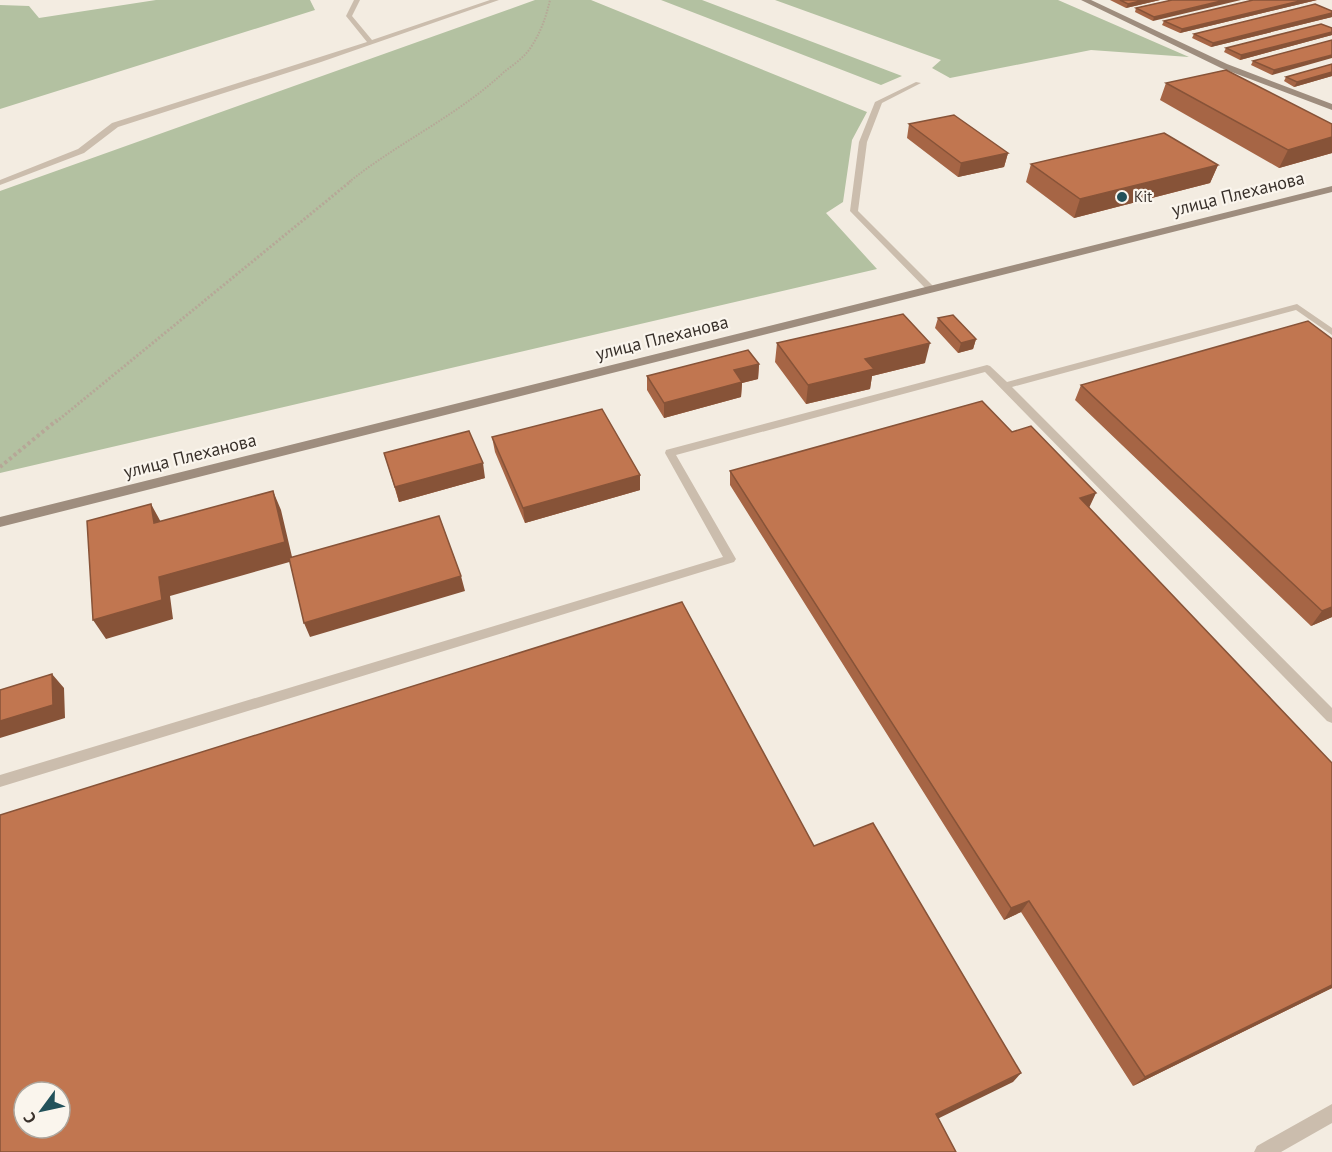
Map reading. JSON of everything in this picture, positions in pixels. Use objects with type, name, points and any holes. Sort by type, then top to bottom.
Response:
[{"type":"main road","points":[[1085,0],[1224,66],[1332,107]]},
{"type":"main road","name":"улица Плеханова","points":[[0,522],[1332,189]]},
{"type":"lane","points":[[357,0],[349,16],[371,43]]},
{"type":"lane","points":[[0,183],[81,151],[115,125],[371,43],[496,0]]},
{"type":"lane","points":[[918,82],[879,102],[863,142],[854,212],[931,289]]},
{"type":"lane","points":[[1005,386],[1297,307],[1332,332]]},
{"type":"lane","points":[[0,781],[730,559],[670,453],[987,368],[1331,716]]},
{"type":"lane","points":[[1263,1152],[1332,1113]]},
{"type":"path","points":[[0,466],[362,172],[387,153],[452,115],[496,80],[530,49],[545,22],[550,0]]},
{"type":"green space","points":[[156,0],[310,0],[315,10],[0,109],[0,5],[29,6],[39,18]]},
{"type":"green space","points":[[535,0],[591,0],[867,112],[852,140],[843,202],[826,213],[877,269],[0,473],[0,191]]},
{"type":"green space","points":[[661,0],[702,0],[902,76],[881,85]]},
{"type":"green space","points":[[775,0],[1058,0],[1189,57],[1091,50],[950,78],[932,68],[941,60]]},
{"type":"building","points":[[1120,0],[1144,0],[1128,4]]},
{"type":"building","points":[[1172,0],[1225,0],[1154,17],[1136,8]]},
{"type":"building","points":[[1253,0],[1304,0],[1182,29],[1164,21]]},
{"type":"building","points":[[1315,4],[1332,13],[1213,43],[1194,34]]},
{"type":"building","points":[[1321,24],[1332,28],[1332,32],[1241,55],[1226,48]]},
{"type":"building","points":[[1332,40],[1332,55],[1274,70],[1253,61]]},
{"type":"building","points":[[1332,64],[1332,72],[1297,82],[1286,77]]},
{"type":"building","points":[[1226,70],[1332,124],[1332,137],[1288,150],[1166,83]]},
{"type":"building","points":[[954,115],[1008,153],[961,163],[909,124]]},
{"type":"building","points":[[1164,133],[1218,165],[1080,199],[1031,164]]},
{"type":"building","points":[[903,314],[930,343],[865,359],[874,369],[808,385],[777,343]]},
{"type":"building","points":[[953,315],[976,339],[961,343],[938,318]]},
{"type":"building","points":[[1308,321],[1332,339],[1332,607],[1322,611],[1081,385]]},
{"type":"building","points":[[748,350],[759,364],[734,370],[742,382],[664,403],[647,376]]},
{"type":"building","points":[[982,401],[1012,432],[1031,426],[1096,493],[1080,498],[1332,763],[1332,985],[1145,1077],[1029,901],[1011,908],[730,471]]},
{"type":"building","points":[[602,409],[640,475],[523,508],[492,437]]},
{"type":"building","points":[[469,431],[483,463],[395,487],[384,453]]},
{"type":"building","points":[[273,491],[285,542],[159,577],[162,600],[93,620],[87,521],[151,504],[154,523]]},
{"type":"building","points":[[439,516],[461,576],[304,623],[289,558]]},
{"type":"building","points":[[682,602],[814,846],[873,823],[1021,1073],[936,1114],[956,1152],[0,1152],[0,815]]},
{"type":"building","points":[[52,674],[53,705],[0,721],[0,690]]},
{"type":"place","name":"Kit","points":[[1122,197]]}]
